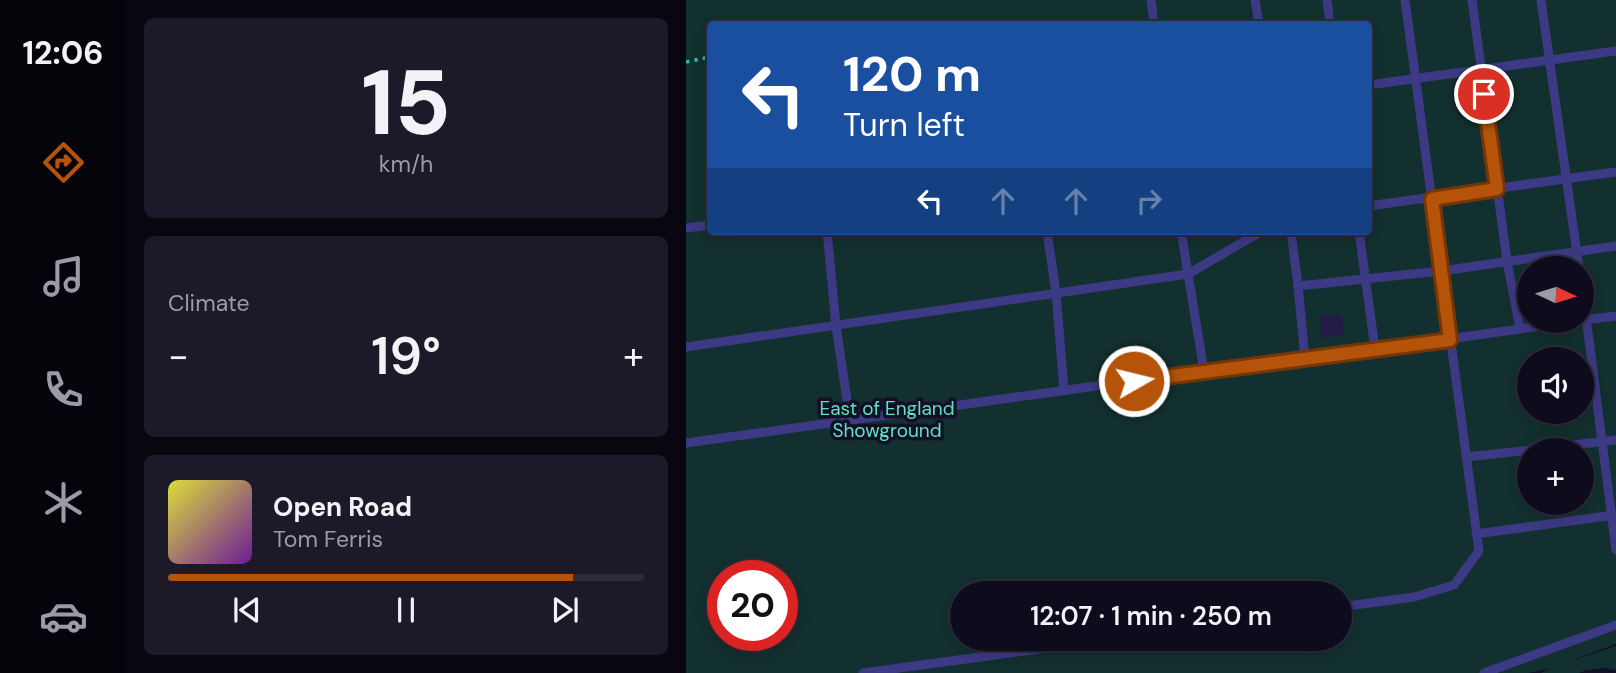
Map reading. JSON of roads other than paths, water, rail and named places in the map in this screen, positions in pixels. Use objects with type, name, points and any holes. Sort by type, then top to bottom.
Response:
[{"type":"lane","points":[[1151,0],[1154,21]]},
{"type":"lane","points":[[1255,0],[1258,21]]},
{"type":"lane","points":[[1327,0],[1330,21]]},
{"type":"lane","points":[[1352,605],[1414,597],[1454,585],[1479,551],[1405,0]]},
{"type":"lane","points":[[1472,0],[1507,261],[1517,310]]},
{"type":"lane","points":[[1541,0],[1578,256]]},
{"type":"lane","points":[[1372,84],[1616,51]]},
{"type":"lane","points":[[1372,206],[1616,172]]},
{"type":"lane","points":[[686,228],[707,225]]},
{"type":"lane","points":[[827,235],[836,326],[850,420]]},
{"type":"lane","points":[[1048,235],[1056,293],[1064,390]]},
{"type":"lane","points":[[1182,235],[1204,371]]},
{"type":"lane","points":[[686,347],[1188,274],[1255,235]]},
{"type":"lane","points":[[1292,235],[1306,358]]},
{"type":"lane","points":[[1360,235],[1375,349]]},
{"type":"lane","points":[[1298,286],[1441,271],[1616,246]]},
{"type":"lane","points":[[1594,319],[1616,316]]},
{"type":"lane","points":[[686,443],[1517,330]]},
{"type":"lane","points":[[1585,333],[1614,515],[1616,550]]},
{"type":"lane","points":[[1594,442],[1616,440]]},
{"type":"lane","points":[[1466,457],[1517,451]]},
{"type":"lane","points":[[1476,534],[1614,515]]},
{"type":"lane","points":[[1484,673],[1616,625]]},
{"type":"lane","points":[[863,673],[1024,651]]},
{"type":"park label","name":"East of England Showground","points":[[887,419]]}]
